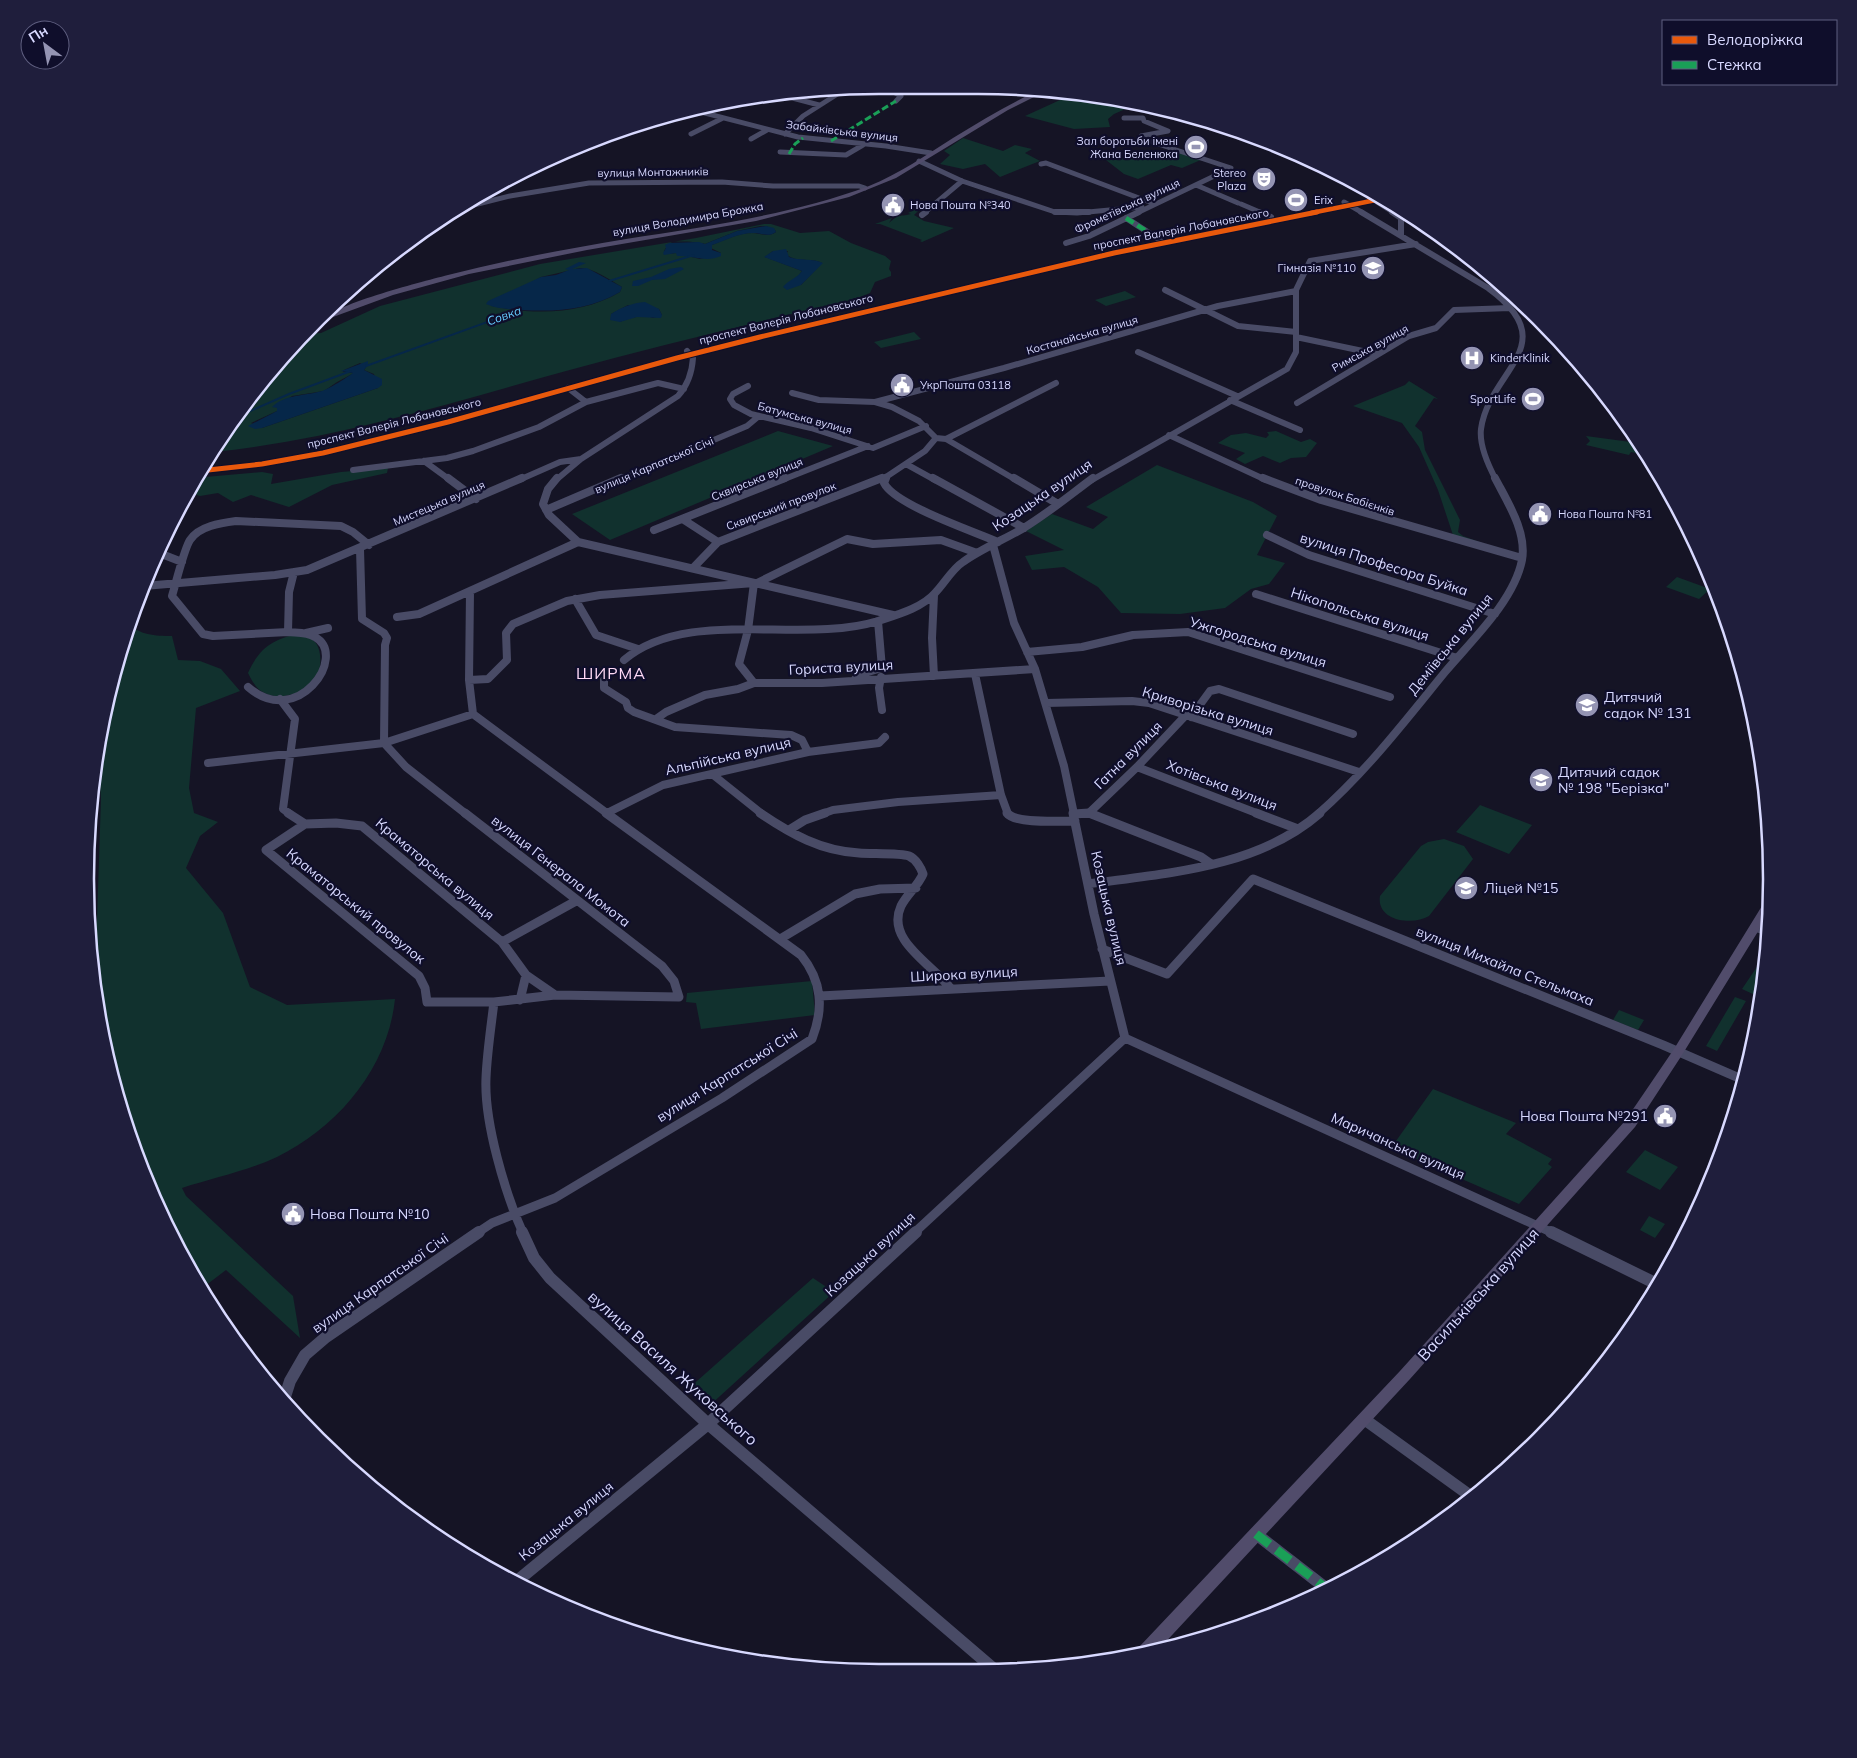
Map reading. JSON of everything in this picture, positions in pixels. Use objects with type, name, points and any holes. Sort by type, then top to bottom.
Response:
[{"type":"main road","name":"вулиця Володимира Брожка","points":[[334,315],[377,298],[493,267],[565,252],[762,218],[851,193],[891,178],[990,116],[1032,95]]},
{"type":"main road","name":"проспект Валерія Лобановського","points":[[209,470],[262,464],[323,453],[448,422],[689,352],[1099,256],[1371,199]]},
{"type":"main road","name":"проспект Валерія Лобановського","points":[[212,466],[253,462],[342,444],[439,420],[689,352],[1001,275],[1270,217],[1346,204]]},
{"type":"main road","name":"Васильківська вулиця","points":[[1157,1643],[1364,1418],[1630,1124],[1678,1052],[1762,915]]},
{"type":"street","points":[[896,101],[901,96],[897,94]]},
{"type":"street","points":[[785,134],[803,116],[836,95]]},
{"type":"street","points":[[794,98],[820,105]]},
{"type":"street","name":"Забайківська вулиця","points":[[707,114],[803,138],[931,153]]},
{"type":"street","points":[[691,134],[723,118]]},
{"type":"street","name":"Фрометівська вулиця","points":[[1066,244],[1084,238],[1230,168],[1140,138],[1144,135],[1160,134],[1168,131],[1144,122],[1143,118],[1124,118]]},
{"type":"street","points":[[751,139],[767,130]]},
{"type":"street","points":[[789,154],[795,144],[803,138]]},
{"type":"street","points":[[780,152],[789,154],[846,155],[863,144]]},
{"type":"street","points":[[919,161],[962,181],[1055,212],[1077,213],[1152,205]]},
{"type":"street","points":[[1041,164],[1046,163],[1152,205]]},
{"type":"street","points":[[922,215],[962,181]]},
{"type":"street","name":"вулиця Монтажників","points":[[478,204],[510,196],[589,183],[722,182],[773,186],[846,186],[865,188]]},
{"type":"street","name":"Фрометівська вулиця","points":[[1196,185],[1270,217]]},
{"type":"street","points":[[846,186],[851,193]]},
{"type":"street","name":"Деміївська вулиця","points":[[1088,884],[1211,864],[1266,847],[1298,829],[1327,806],[1359,772],[1495,614],[1518,573],[1522,558],[1518,533],[1508,500],[1485,456],[1480,440],[1481,421],[1485,409],[1512,367],[1522,345],[1524,338],[1521,323],[1510,308],[1486,287],[1346,204]]},
{"type":"street","points":[[1383,207],[1395,219]]},
{"type":"street","points":[[1122,209],[1135,213]]},
{"type":"street","points":[[1126,218],[1160,240]]},
{"type":"street","points":[[1373,220],[1401,218],[1401,235]]},
{"type":"street","name":"Козацька вулиця","points":[[521,1577],[708,1424],[1125,1038],[1102,949],[1064,766],[1035,668],[1008,605],[996,544],[1024,528],[1094,478],[1293,363],[1297,349],[1296,290],[1310,261],[1416,244]]},
{"type":"street","points":[[1166,290],[1238,326],[1296,334],[1377,354]]},
{"type":"street","name":"Костанайська вулиця","points":[[875,402],[1012,366],[1204,310],[1296,290]]},
{"type":"street","name":"Римська вулиця","points":[[1297,403],[1409,336],[1436,328],[1454,310],[1510,308]]},
{"type":"street","points":[[353,470],[447,458],[510,439],[539,427],[586,402],[658,383],[684,389],[691,375],[693,358],[689,352]]},
{"type":"street","points":[[1138,352],[1237,396]]},
{"type":"street","points":[[946,439],[1056,383]]},
{"type":"street","name":"Батумська вулиця","points":[[748,386],[733,394],[730,399],[734,405],[760,416],[810,428],[870,447]]},
{"type":"street","points":[[568,388],[586,402]]},
{"type":"street","name":"Мистецька вулиця","points":[[151,585],[294,572],[319,566],[560,462],[581,458],[678,396],[684,389]]},
{"type":"street","points":[[792,393],[819,400],[875,402],[892,407],[926,426],[936,438],[946,439],[1058,504]]},
{"type":"street","points":[[1230,400],[1300,430]]},
{"type":"street","name":"вулиця Карпатської Січі","points":[[546,510],[747,426],[760,416]]},
{"type":"street","name":"Сквирська вулиця","points":[[654,530],[926,426]]},
{"type":"street","name":"провулок Бабієнків","points":[[1169,435],[1259,477],[1320,500],[1522,558]]},
{"type":"street","name":"Сквирський провулок","points":[[693,568],[718,542],[886,477],[925,451],[936,438]]},
{"type":"street","points":[[581,458],[548,488],[543,502],[546,510],[578,542],[893,615]]},
{"type":"street","points":[[424,461],[476,499]]},
{"type":"street","points":[[906,464],[1024,528]]},
{"type":"street","points":[[886,477],[884,483],[887,489],[904,502],[996,544]]},
{"type":"street","points":[[684,520],[718,542]]},
{"type":"street","points":[[328,628],[306,633],[288,632],[213,636],[203,634],[172,596],[190,539],[220,523],[236,521],[333,525],[353,532],[364,547],[362,618],[384,632],[387,638],[385,645],[384,743]]},
{"type":"street","name":"вулиця Професора Буйка","points":[[1267,535],[1309,555],[1495,614]]},
{"type":"street","points":[[469,680],[488,679],[507,660],[506,633],[513,624],[575,599],[756,583],[847,539],[873,544],[942,540],[977,554]]},
{"type":"street","points":[[397,617],[419,614],[578,542]]},
{"type":"street","points":[[624,660],[647,644],[678,634],[748,630],[830,630],[878,621],[924,603],[934,595],[961,563],[996,544]]},
{"type":"street","points":[[164,556],[182,562]]},
{"type":"street","points":[[288,632],[290,592],[294,572]]},
{"type":"street","points":[[754,683],[739,664],[748,630],[756,583]]},
{"type":"street","points":[[208,763],[384,743],[474,714],[469,680],[470,592]]},
{"type":"street","name":"Нікопольська вулиця","points":[[1256,594],[1457,658]]},
{"type":"street","points":[[934,595],[932,638],[934,676]]},
{"type":"street","points":[[575,599],[596,635],[638,649]]},
{"type":"street","points":[[855,680],[862,674],[882,668],[878,621]]},
{"type":"street","name":"Ужгородська вулиця","points":[[1027,652],[1082,647],[1133,635],[1188,632],[1390,697]]},
{"type":"street","points":[[248,687],[259,697],[267,699],[280,699],[308,691],[321,676],[324,649],[319,640],[306,633]]},
{"type":"street","name":"Гориста вулиця","points":[[656,719],[666,712],[705,695],[738,689],[754,683],[822,683],[881,678],[975,674],[1035,668]]},
{"type":"street","points":[[975,674],[1002,795],[1006,810],[1012,818],[1040,821],[1074,817],[1089,813],[1201,857],[1211,864]]},
{"type":"street","points":[[881,678],[879,688],[882,710]]},
{"type":"street","name":"Альпійська вулиця","points":[[604,680],[604,688],[626,702],[628,708],[634,712],[683,729],[791,735],[802,740],[808,752],[663,785],[607,814]]},
{"type":"street","name":"Гатна вулиця","points":[[1089,813],[1188,716],[1210,691],[1219,688],[1353,734]]},
{"type":"street","points":[[280,699],[295,719],[283,809],[305,824]]},
{"type":"street","name":"Криворізька вулиця","points":[[1046,702],[1132,701],[1149,704],[1359,772]]},
{"type":"street","name":"вулиця Карпатської Січі","points":[[286,1393],[290,1381],[305,1356],[409,1278],[492,1223],[555,1198],[722,1098],[812,1039],[819,1016],[820,996],[816,976],[810,964],[791,946],[607,814],[474,714]]},
{"type":"street","points":[[808,752],[880,743],[885,737]]},
{"type":"street","name":"вулиця Генерала Момота","points":[[384,743],[406,767],[662,966],[674,981],[679,997],[555,995],[494,1002],[427,1002]]},
{"type":"street","name":"Хотівська вулиця","points":[[1137,767],[1298,829]]},
{"type":"street","points":[[712,774],[731,792],[802,839],[830,850],[846,853],[909,856],[920,866],[923,874],[916,888],[906,898],[899,911],[898,926],[900,934],[906,943],[941,976],[950,989]]},
{"type":"street","points":[[789,830],[806,820],[833,810],[898,802],[1002,795]]},
{"type":"street","name":"Краматорська вулиця","points":[[305,824],[336,823],[362,826],[502,942],[526,975],[555,995]]},
{"type":"street","name":"Краматорський провулок","points":[[305,824],[266,850],[419,976],[425,988],[427,1002]]},
{"type":"street","name":"вулиця Михайла Стельмаха","points":[[1102,949],[1166,974],[1253,879],[1737,1077]]},
{"type":"street","points":[[780,939],[855,894],[880,889],[916,888]]},
{"type":"street","points":[[502,942],[576,901]]},
{"type":"street","points":[[1755,927],[1762,929]]},
{"type":"street","points":[[520,1000],[526,975]]},
{"type":"street","name":"Широка вулиця","points":[[820,996],[1110,981]]},
{"type":"street","name":"вулиця Василя Жуковського","points":[[494,1002],[486,1080],[489,1123],[514,1214],[534,1258],[550,1278],[708,1424],[988,1664]]},
{"type":"street","name":"Маричанська вулиця","points":[[1125,1038],[1539,1226],[1652,1282]]},
{"type":"street","points":[[1364,1418],[1467,1493]]},
{"type":"street","points":[[1256,1534],[1321,1585]]},
{"type":"green space","points":[[1064,98],[1127,108],[1108,119],[1110,127],[1074,129],[1025,116]]},
{"type":"green space","points":[[963,138],[1003,151],[1015,145],[1032,149],[1025,153],[1040,161],[1000,177],[985,164],[963,169],[940,164],[950,155],[944,151]]},
{"type":"green space","points":[[1184,153],[1203,159],[1182,168],[1171,165],[1138,179],[1124,174],[1106,160]]},
{"type":"green space","points":[[916,209],[919,210],[914,215],[924,221],[954,228],[922,242],[920,241],[922,240],[880,224],[875,224],[892,218],[889,223],[897,217],[911,214],[908,213]]},
{"type":"green space","points":[[764,224],[771,224],[800,233],[829,231],[851,243],[885,256],[891,261],[889,269],[891,276],[875,282],[870,293],[855,299],[638,352],[435,408],[347,430],[302,439],[221,451],[256,401],[315,333],[321,333],[380,306],[540,264],[672,242]],"holes":[[[760,226],[766,226],[776,232],[767,235],[747,233],[732,237],[712,245],[711,248],[721,253],[700,259],[676,253],[668,254],[664,251],[672,242],[705,244],[737,231]],[[773,251],[788,251],[786,254],[795,259],[813,260],[822,263],[801,285],[796,279],[802,271],[765,257]],[[580,268],[602,275],[622,287],[620,292],[590,305],[558,311],[525,311],[492,306],[541,277]],[[628,305],[659,309],[662,315],[653,318],[645,316],[636,317],[620,322],[611,314]],[[360,363],[366,367],[364,370],[374,374],[378,388],[262,428],[251,423],[277,411],[277,408],[292,396],[324,391],[354,373],[343,372]]]},
{"type":"green space","points":[[1125,291],[1136,297],[1106,306],[1095,300]]},
{"type":"green space","points":[[914,332],[921,339],[881,348],[874,342]]},
{"type":"green space","points":[[1409,381],[1438,399],[1434,398],[1415,426],[1422,432],[1425,450],[1460,520],[1458,532],[1463,536],[1485,544],[1453,535],[1438,490],[1419,447],[1402,423],[1353,406],[1405,385]]},
{"type":"green space","points":[[778,431],[833,446],[610,540],[572,514]]},
{"type":"green space","points":[[1276,431],[1301,442],[1310,439],[1317,443],[1306,457],[1291,458],[1280,463],[1263,456],[1245,464],[1236,459],[1245,453],[1218,443],[1231,435],[1246,433],[1266,438],[1269,435],[1267,432]]},
{"type":"green space","points":[[1586,436],[1630,442],[1637,452],[1631,452],[1629,455],[1586,445],[1590,441]]},
{"type":"green space","points":[[1157,465],[1253,502],[1277,516],[1257,555],[1285,563],[1269,584],[1251,589],[1225,608],[1180,614],[1121,613],[1098,587],[1064,567],[1032,570],[1025,556],[1064,550],[1026,531],[1052,514],[1093,529],[1108,517],[1086,507]]},
{"type":"green space","points":[[388,468],[387,473],[332,485],[289,507],[251,495],[233,502],[218,493],[200,496],[195,494],[205,477],[262,472],[273,474],[271,484],[341,472]]},
{"type":"green space","points":[[1677,577],[1707,588],[1708,591],[1699,599],[1666,587]]},
{"type":"green space","points":[[135,629],[154,635],[172,636],[178,660],[200,661],[221,669],[240,691],[196,708],[189,788],[194,813],[218,822],[200,836],[186,868],[223,913],[250,987],[287,1005],[395,999],[382,1049],[371,1071],[356,1093],[320,1129],[299,1144],[266,1162],[182,1188],[186,1196],[293,1296],[300,1338],[226,1270],[207,1285],[175,1226],[154,1180],[135,1131],[109,1032],[100,981],[95,929],[97,920],[100,777],[109,726]]},
{"type":"green space","points":[[300,634],[313,640],[319,649],[320,666],[317,677],[303,690],[289,695],[274,696],[261,691],[248,673],[252,664],[268,646],[282,638]]},
{"type":"green space","points":[[1480,805],[1532,825],[1509,854],[1456,832]]},
{"type":"green space","points":[[1444,839],[1464,846],[1473,859],[1429,916],[1414,921],[1405,921],[1390,916],[1380,904],[1380,896],[1421,846],[1428,842]]},
{"type":"green space","points":[[1759,964],[1755,995],[1742,989]]},
{"type":"green space","points":[[812,981],[815,1015],[701,1029],[696,1003],[686,1002],[687,993]]},
{"type":"green space","points":[[1735,997],[1746,1001],[1717,1051],[1706,1046]]},
{"type":"green space","points":[[1619,1010],[1644,1020],[1638,1030],[1613,1020]]},
{"type":"green space","points":[[1433,1089],[1516,1123],[1506,1134],[1552,1159],[1548,1164],[1552,1167],[1519,1204],[1391,1148]]},
{"type":"green space","points":[[1645,1150],[1678,1167],[1660,1190],[1626,1172]]},
{"type":"green space","points":[[1649,1216],[1665,1224],[1655,1238],[1640,1230]]},
{"type":"green space","points":[[813,1278],[834,1292],[708,1407],[688,1389]]},
{"type":"water","points":[[766,226],[774,228],[776,232],[769,235],[745,234],[712,245],[712,250],[721,253],[721,256],[715,258],[705,259],[677,256],[676,253],[664,255],[663,253],[666,248],[665,245],[669,243],[699,242],[705,244],[737,231]]},
{"type":"water","points":[[786,249],[789,257],[823,263],[801,285],[787,290],[783,287],[802,271],[764,257],[773,251]]},
{"type":"water","points":[[579,262],[586,263],[572,269],[587,268],[622,287],[620,292],[597,303],[560,310],[534,311],[499,308],[486,304],[488,301],[541,277],[556,275],[569,270],[565,269]]},
{"type":"water","points":[[681,267],[684,269],[665,279],[652,280],[638,286],[632,286],[633,281]]},
{"type":"water","points":[[645,302],[659,309],[662,315],[661,318],[637,317],[620,322],[610,320],[611,314],[619,309],[631,304]]},
{"type":"water","points":[[368,361],[368,365],[364,370],[382,379],[382,385],[378,388],[262,428],[255,429],[248,426],[277,411],[277,408],[272,407],[277,403],[289,398],[325,390],[353,373],[341,371]]},
{"type":"waterway","name":"Совка","points":[[609,281],[694,255]]},
{"type":"waterway","name":"Совка","points":[[366,366],[523,309]]},
{"type":"waterway","name":"Совка","points":[[248,412],[289,394],[351,371]]},
{"type":"marked path","points":[[831,141],[896,101]]},
{"type":"marked path","points":[[789,154],[795,144],[803,138]]},
{"type":"marked path","points":[[1126,218],[1160,240]]},
{"type":"marked path","points":[[1256,1534],[1321,1585]]},
{"type":"cycle path","points":[[209,470],[262,464],[323,453],[448,422],[677,358],[760,337],[1114,253],[1373,201]]},
{"type":"place","name":"Зал боротьби імені Жана Беленюка","points":[[1196,147]]},
{"type":"place","name":"Stereo Plaza","points":[[1264,179]]},
{"type":"place","name":"Erix","points":[[1296,200]]},
{"type":"place","name":"Нова Пошта №340","points":[[893,205]]},
{"type":"place","name":"Гімназія №110","points":[[1373,268]]},
{"type":"place","name":"KinderKlinik","points":[[1472,358]]},
{"type":"place","name":"УкрПошта 03118","points":[[902,385]]},
{"type":"place","name":"SportLife","points":[[1533,399]]},
{"type":"place","name":"Нова Пошта №81","points":[[1540,514]]},
{"type":"place","name":"Дитячий садок № 131","points":[[1587,705]]},
{"type":"place","name":"Дитячий садок № 198 \"Берізка\"","points":[[1541,780]]},
{"type":"place","name":"Ліцей №15","points":[[1466,888]]},
{"type":"place","name":"Нова Пошта №291","points":[[1665,1116]]},
{"type":"place","name":"Нова Пошта №10","points":[[293,1214]]},
{"type":"district","name":"ШИРМА","points":[[611,673]]}]
